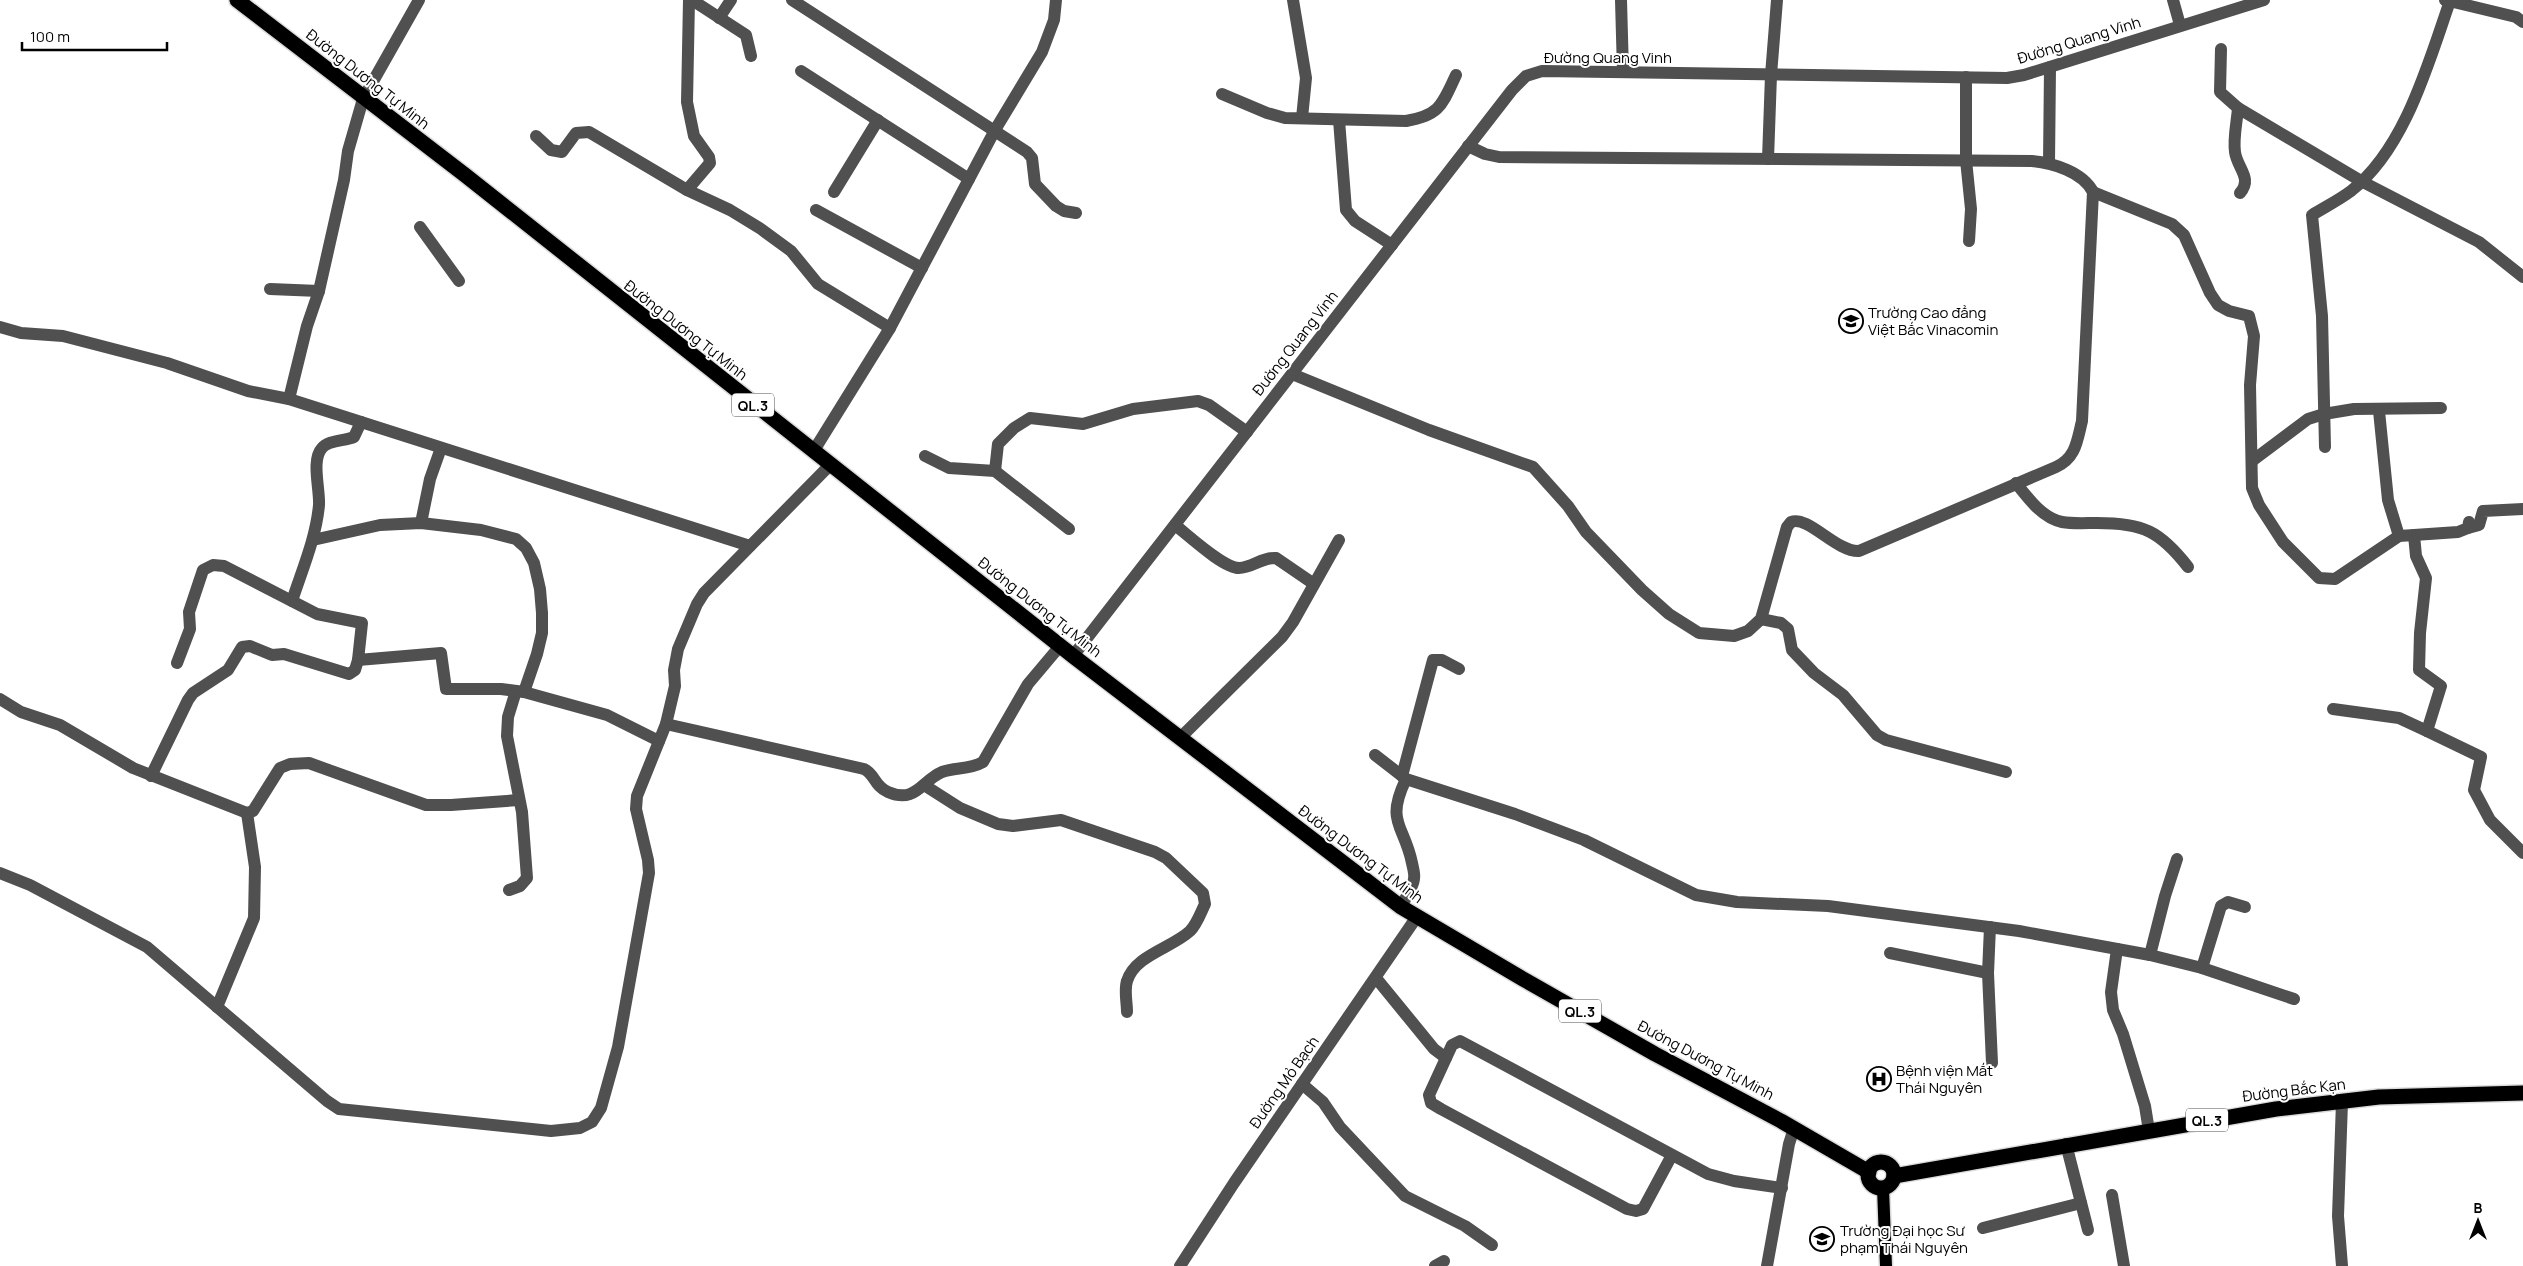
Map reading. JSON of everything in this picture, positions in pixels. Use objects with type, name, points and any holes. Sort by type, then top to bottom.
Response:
[{"type":"highway","name":"Đường Dương Tự Minh","points":[[237,0],[464,176],[1060,646],[1416,918],[1655,1054],[1794,1128],[1869,1172]]},
{"type":"highway","name":"Đường Bắc Kạn","points":[[1894,1176],[2239,1114],[2380,1097],[2523,1093]]},
{"type":"highway","points":[[1869,1172],[1872,1166],[1883,1162],[1889,1165],[1894,1176],[1892,1182],[1883,1188]]},
{"type":"highway","name":"QL.3","points":[[1869,1172],[1872,1184],[1883,1188]]},
{"type":"main road","points":[[1883,1188],[1886,1266]]},
{"type":"street","points":[[289,399],[306,326],[318,291],[344,180],[348,151],[363,98],[419,0]]},
{"type":"street","points":[[691,0],[746,35],[751,56]]},
{"type":"street","points":[[687,190],[710,163],[709,157],[694,136],[687,102],[691,0]]},
{"type":"street","points":[[719,18],[731,0]]},
{"type":"street","points":[[792,0],[1027,152],[1032,158],[1035,184],[1064,211],[1076,213]]},
{"type":"street","points":[[813,452],[890,328],[995,130],[1046,44],[1054,20],[1056,0]]},
{"type":"street","points":[[1293,0],[1306,78],[1302,118]]},
{"type":"street","points":[[1621,0],[1623,72]]},
{"type":"street","points":[[1768,159],[1771,75],[1777,0]]},
{"type":"street","points":[[2173,0],[2180,25]]},
{"type":"street","name":"Đường Quang Vinh","points":[[1073,656],[1468,146],[1512,90],[1526,76],[1542,71],[2007,78],[2050,67],[2264,0]]},
{"type":"street","points":[[2325,447],[2320,280],[2312,215],[2352,191],[2390,146],[2418,90],[2447,1],[2521,16]]},
{"type":"street","points":[[2221,49],[2220,92],[2238,108],[2361,181],[2479,242],[2523,276]]},
{"type":"street","points":[[2049,163],[2050,67]]},
{"type":"street","points":[[801,72],[969,179]]},
{"type":"street","points":[[1222,94],[1285,118],[1406,121],[1424,118],[1436,112],[1443,104],[1456,76]]},
{"type":"street","points":[[1966,77],[1966,160],[1971,209],[1969,241]]},
{"type":"street","points":[[2238,108],[2235,153],[2246,180],[2245,187],[2240,193]]},
{"type":"street","points":[[834,192],[878,120]]},
{"type":"street","points":[[1338,120],[1346,210],[1355,221],[1392,245]]},
{"type":"street","points":[[536,136],[551,150],[562,152],[576,133],[588,132],[687,190],[730,210],[761,229],[790,251],[818,284],[890,328]]},
{"type":"street","points":[[1468,146],[1499,157],[1966,160],[2049,163],[2083,179],[2093,192],[2172,224],[2184,235],[2210,293],[2218,304],[2229,311],[2250,316],[2254,336],[2250,385],[2252,488],[2260,505],[2283,542],[2319,578],[2335,579],[2399,536],[2458,532],[2469,525],[2479,525],[2482,511],[2523,509]]},
{"type":"street","points":[[1292,374],[1429,430],[1534,467],[1568,506],[1586,532],[1642,590],[1669,614],[1699,633],[1734,636],[1748,631],[1760,619],[1787,527],[1791,522],[1801,521],[1843,548],[1859,551],[1873,547],[2065,463],[2070,458],[2082,422],[2093,192]]},
{"type":"street","points":[[816,210],[922,268]]},
{"type":"street","points":[[420,227],[458,281]]},
{"type":"street","points":[[270,289],[318,291]]},
{"type":"street","points":[[0,327],[21,333],[63,336],[167,363],[248,391],[289,399],[750,546]]},
{"type":"street","points":[[995,471],[998,444],[1014,428],[1030,418],[1082,424],[1133,410],[1198,402],[1209,405],[1247,432]]},
{"type":"street","points":[[2252,461],[2308,419],[2324,414],[2341,410],[2380,411],[2402,407],[2441,408]]},
{"type":"street","points":[[2380,411],[2388,500],[2399,536]]},
{"type":"street","points":[[292,602],[313,540],[319,505],[317,465],[320,450],[324,445],[354,437],[361,422]]},
{"type":"street","points":[[421,523],[430,479],[441,448]]},
{"type":"street","points":[[925,456],[949,468],[995,471],[1069,529]]},
{"type":"street","points":[[0,873],[30,885],[147,947],[327,1101],[339,1109],[552,1131],[580,1128],[592,1122],[600,1108],[618,1047],[648,873],[648,860],[636,809],[637,796],[666,724],[675,686],[674,670],[678,649],[697,604],[704,593],[830,465]]},
{"type":"street","points":[[2016,483],[2032,504],[2050,518],[2062,522],[2115,523],[2137,526],[2170,545],[2188,567]]},
{"type":"street","points":[[313,540],[380,525],[421,523],[501,534],[516,539],[526,548],[534,563],[540,589],[542,633],[537,654],[508,717],[507,736],[519,800],[527,878],[520,886],[509,890]]},
{"type":"street","points":[[1175,525],[1229,567],[1247,567],[1268,558],[1276,558],[1314,584]]},
{"type":"street","points":[[2414,535],[2416,556],[2426,578],[2420,633],[2419,670],[2441,686],[2427,731]]},
{"type":"street","points":[[1180,738],[1282,637],[1294,622],[1339,540]]},
{"type":"street","points":[[151,776],[188,700],[194,693],[228,670],[242,647],[253,647],[272,655],[284,654],[349,674],[356,670],[362,623],[318,614],[224,566],[208,566],[203,570],[189,612],[192,624],[177,663]]},
{"type":"street","points":[[1760,619],[1781,623],[1788,629],[1792,650],[1814,673],[1843,695],[1877,735],[1886,740],[2006,772]]},
{"type":"street","points":[[666,724],[864,769],[869,771],[877,786],[891,793],[907,795],[915,793],[937,774],[966,769],[983,762],[1028,684],[1060,646]]},
{"type":"street","points":[[358,660],[441,653],[446,689],[520,691],[607,715],[659,741]]},
{"type":"street","points":[[1401,907],[1414,878],[1411,857],[1398,824],[1396,798],[1404,777],[1433,660],[1442,660],[1459,669]]},
{"type":"street","points":[[0,699],[21,712],[60,725],[117,761],[247,813],[253,811],[280,768],[290,764],[309,763],[436,806],[519,800]]},
{"type":"street","points":[[2333,710],[2399,718],[2482,758],[2474,790],[2490,820],[2523,853]]},
{"type":"street","points":[[1375,755],[1404,777],[1516,814],[1584,840],[1696,894],[1737,902],[1828,906],[1990,927],[2117,949],[2202,968],[2294,999]]},
{"type":"street","points":[[924,785],[960,808],[998,824],[1013,826],[1061,820],[1146,848],[1166,858],[1203,893],[1205,904],[1192,928],[1182,937],[1142,960],[1132,971],[1126,988],[1127,1012]]},
{"type":"street","points":[[217,1007],[254,918],[255,867],[247,813]]},
{"type":"street","points":[[2150,955],[2165,896],[2178,859]]},
{"type":"street","points":[[2202,968],[2223,902],[2245,907]]},
{"type":"street","name":"Đường Mỏ Bạch","points":[[1180,1266],[1416,918]]},
{"type":"street","points":[[1990,927],[1988,973],[1992,1063]]},
{"type":"street","points":[[2117,949],[2111,992],[2113,1010],[2145,1106],[2149,1130]]},
{"type":"street","points":[[1890,953],[1988,973]]},
{"type":"street","points":[[1376,978],[1434,1049],[1446,1058]]},
{"type":"street","points":[[1672,1156],[1643,1209],[1636,1211],[1627,1209],[1431,1104],[1429,1095],[1452,1045],[1460,1041],[1672,1156],[1719,1177],[1782,1188]]},
{"type":"street","points":[[1302,1084],[1323,1102],[1340,1127],[1405,1196],[1465,1226],[1492,1245]]},
{"type":"street","points":[[2342,1102],[2338,1216],[2342,1266]]},
{"type":"street","points":[[1767,1266],[1789,1144],[1794,1128]]},
{"type":"street","points":[[2066,1144],[2088,1230]]},
{"type":"street","points":[[2112,1195],[2124,1266]]},
{"type":"street","points":[[1983,1228],[2081,1204]]},
{"type":"place","name":"Trường Cao đẳng Việt Bắc Vinacomin","points":[[1851,321]]},
{"type":"place","name":"Bệnh viện Mắt Thái Nguyên","points":[[1879,1079]]},
{"type":"place","name":"Trường Đại học Sư phạm Thái Nguyên","points":[[1822,1239]]}]
